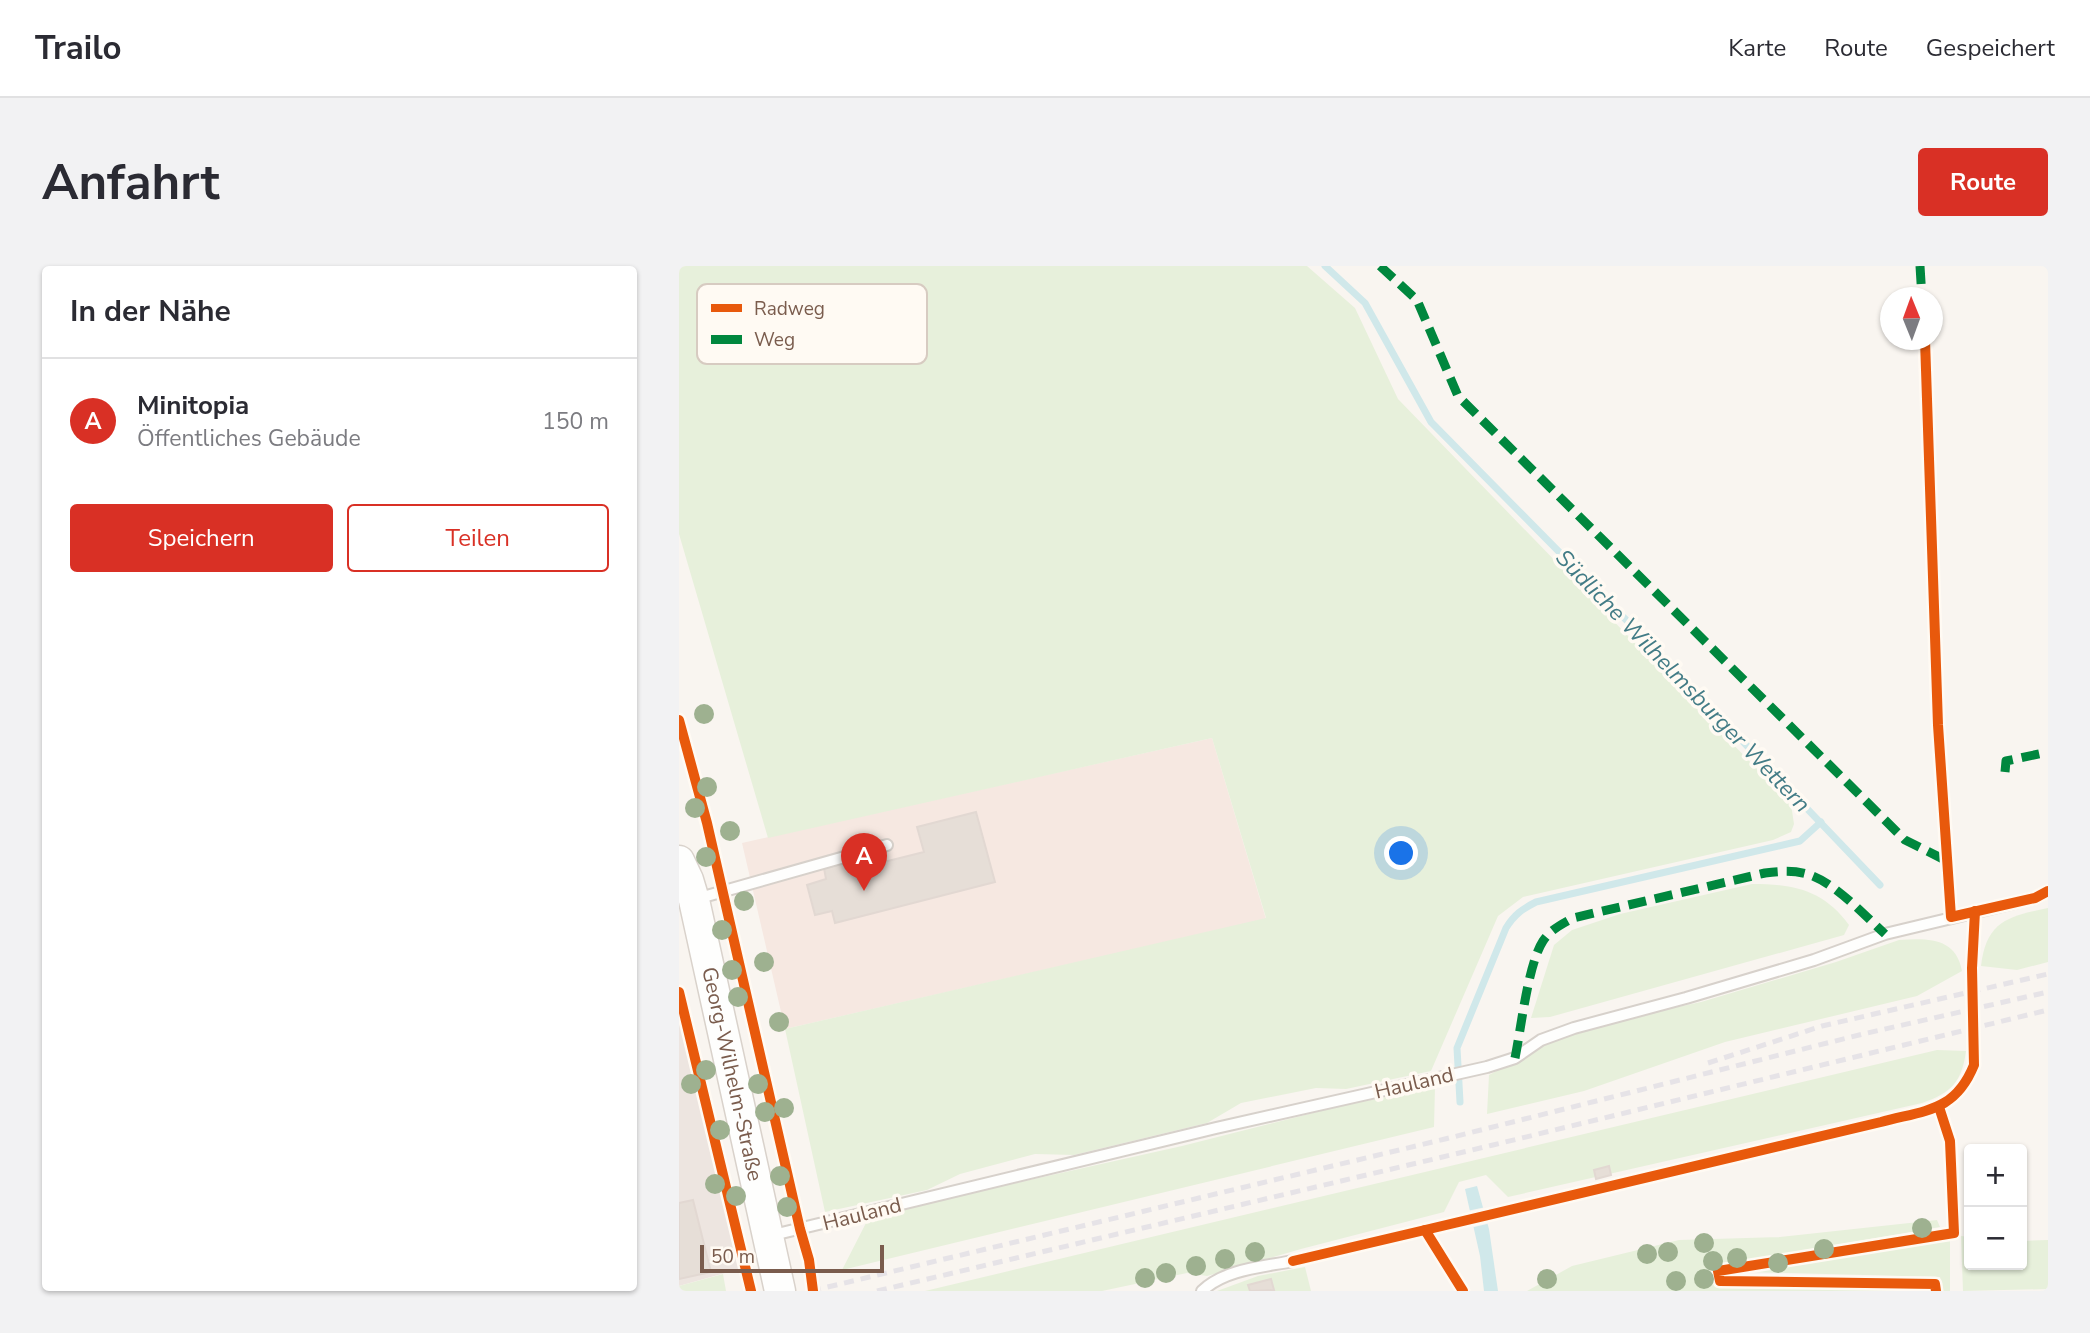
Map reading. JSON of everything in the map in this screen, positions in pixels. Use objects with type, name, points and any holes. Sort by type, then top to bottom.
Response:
[{"type":"main road","name":"Georg-Wilhelm-Straße","points":[[679,861],[694,900],[780,1291]]},
{"type":"lane","points":[[694,900],[887,845]]},
{"type":"lane","name":"Hauland","points":[[767,1236],[1216,1128],[1487,1067],[1515,1058],[1541,1040],[1574,1028],[1814,960],[1885,934],[2035,898],[2048,891]]},
{"type":"lane","points":[[1202,1291],[1211,1282],[1226,1275],[1293,1261]]},
{"type":"shaded area","points":[[1212,738],[1266,919],[785,1029],[742,843]]},
{"type":"shaded area","points":[[679,1022],[739,1269],[679,1286]]},
{"type":"green space","points":[[679,266],[1307,266],[1355,308],[1398,399],[1791,804],[1794,824],[1791,832],[1773,840],[1523,897],[1498,916],[1431,1071],[1346,1089],[1316,1088],[1241,1103],[1207,1123],[1074,1155],[1035,1154],[960,1174],[927,1190],[825,1212],[785,1029],[1266,918],[1212,738],[768,838],[679,534]]},
{"type":"green space","points":[[1752,884],[1781,885],[1807,891],[1829,904],[1849,925],[1844,935],[1550,1017],[1531,1018],[1554,945],[1572,930],[1620,914]]},
{"type":"green space","points":[[2048,908],[2048,962],[2017,970],[1981,966],[1988,939],[2002,923],[2022,914]]},
{"type":"green space","points":[[1899,940],[1939,942],[1954,952],[1962,971],[1917,996],[1725,1042],[1584,1091],[1487,1114],[1489,1075],[1548,1043],[1623,1019],[1701,1002],[1836,962]]},
{"type":"green space","points":[[1937,1050],[1966,1051],[1962,1071],[1948,1090],[1922,1103],[1508,1197],[1486,1175],[1459,1182],[1444,1212],[1207,1276],[1187,1273],[1102,1291],[925,1291]]},
{"type":"green space","points":[[1435,1087],[1434,1127],[842,1270],[867,1221],[912,1206],[1182,1146],[1341,1106]]},
{"type":"green space","points":[[1937,1220],[1940,1227],[1713,1266],[1715,1285],[1919,1291],[1527,1291],[1572,1266],[1679,1240],[1780,1237]]},
{"type":"green space","points":[[1961,1236],[1964,1236],[1964,1270],[2027,1270],[2027,1241],[2048,1240],[2048,1289],[1963,1291]]},
{"type":"green space","points":[[1950,1237],[1950,1291],[1943,1291],[1940,1277],[1744,1272]]},
{"type":"green space","points":[[1305,1267],[1311,1291],[1217,1291],[1258,1276]]},
{"type":"green space","points":[[723,1274],[726,1291],[679,1291],[679,1286]]},
{"type":"water","points":[[1477,1186],[1489,1229],[1498,1291],[1484,1291],[1480,1256],[1465,1189]]},
{"type":"pier","points":[[1486,1207],[1491,1223],[1470,1228],[1467,1211]]},
{"type":"building","points":[[976,812],[995,882],[835,923],[832,911],[815,915],[807,885],[826,879],[824,868],[858,859],[860,868],[924,852],[917,827]]},
{"type":"building","points":[[1609,1166],[1611,1175],[1596,1179],[1594,1170]]},
{"type":"building","points":[[693,1200],[711,1272],[679,1279],[679,1203]]},
{"type":"building","points":[[1271,1279],[1274,1290],[1250,1291],[1248,1285]]},
{"type":"waterway","name":"Südliche Wilhelmsburger Wettern","points":[[1325,266],[1365,303],[1431,422],[1641,635],[1880,885]]},
{"type":"waterway","name":"Südliche Wilhelmsburger Wettern","points":[[1460,1102],[1457,1048],[1506,928],[1519,913],[1536,902],[1800,841],[1821,822]]},
{"type":"railway","points":[[1708,1063],[1822,1026],[2048,974]]},
{"type":"railway","points":[[811,1291],[1445,1139],[1863,1034],[2048,992]]},
{"type":"railway","points":[[877,1291],[2048,1010]]},
{"type":"marked path","points":[[1380,266],[1417,300],[1458,396],[1905,840],[1947,861]]},
{"type":"marked path","points":[[1920,266],[1921,287]]},
{"type":"marked path","points":[[2005,772],[2006,761],[2048,752]]},
{"type":"marked path","points":[[1515,1058],[1529,980],[1538,951],[1549,934],[1573,918],[1782,871],[1810,875],[1830,885],[1885,934]]},
{"type":"cycle path","points":[[1925,350],[1938,725],[1951,917],[2035,898],[2048,891]]},
{"type":"cycle path","points":[[679,720],[707,823],[809,1260],[813,1291]]},
{"type":"cycle path","points":[[1463,1291],[1425,1230],[1911,1115],[1948,1101],[1958,1092],[1974,1065],[1972,968],[1975,911]]},
{"type":"cycle path","points":[[679,992],[751,1291]]},
{"type":"cycle path","points":[[1936,1291],[1935,1284],[1720,1281],[1718,1271],[1954,1233],[1950,1141],[1939,1107]]},
{"type":"cycle path","points":[[1293,1261],[1425,1230]]},
{"type":"place","name":"Minitopia","points":[[864,891]]}]
